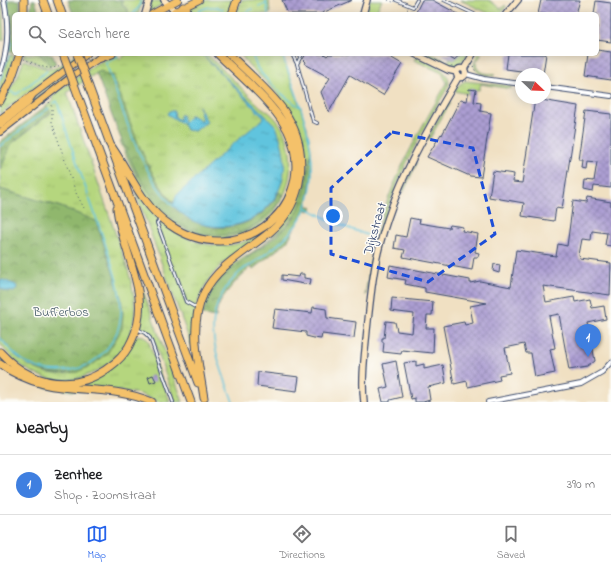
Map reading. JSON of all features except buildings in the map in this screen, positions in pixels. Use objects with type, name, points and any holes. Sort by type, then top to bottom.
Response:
[{"type":"highway","points":[[24,0],[24,12]]},
{"type":"highway","points":[[43,0],[47,12]]},
{"type":"highway","points":[[57,0],[61,12]]},
{"type":"highway","points":[[233,12],[237,0]]},
{"type":"highway","points":[[183,7],[187,12]]},
{"type":"highway","points":[[0,101],[22,56]]},
{"type":"highway","points":[[64,56],[191,402]]},
{"type":"highway","points":[[78,56],[204,400]]},
{"type":"highway","points":[[98,59],[106,56]]},
{"type":"highway","points":[[216,56],[263,103],[272,109]]},
{"type":"highway","points":[[109,143],[123,161],[146,201],[160,218],[192,238],[219,242],[240,239],[262,229],[270,222],[287,199],[294,178],[295,166],[291,138],[282,122],[272,109],[220,56]]},
{"type":"highway","points":[[231,56],[275,101],[289,119]]},
{"type":"highway","points":[[204,400],[196,338],[198,308],[204,294],[216,275],[227,264],[272,231],[291,208],[297,195],[301,177],[299,146],[288,113],[279,100],[247,69],[238,56]]},
{"type":"highway","points":[[0,124],[27,102],[32,95]]},
{"type":"highway","points":[[0,352],[18,368],[36,378],[60,383],[78,382],[96,376],[121,358],[136,329],[140,314],[138,290],[133,268],[118,222],[116,198]]},
{"type":"highway","points":[[0,364],[10,373],[44,390],[70,394],[124,394],[152,402]]},
{"type":"main road","points":[[154,12],[166,2],[177,0]]},
{"type":"main road","points":[[176,12],[199,0]]},
{"type":"main road","points":[[0,119],[84,56]]},
{"type":"main road","points":[[0,132],[102,56]]},
{"type":"street","points":[[0,73],[8,36],[4,0]]},
{"type":"street","points":[[146,12],[149,0]]},
{"type":"street","points":[[177,0],[183,7]]},
{"type":"street","points":[[364,12],[367,0]]},
{"type":"street","points":[[508,12],[518,0]]},
{"type":"street","points":[[166,2],[173,12]]},
{"type":"street","points":[[419,56],[458,74],[460,69],[484,79],[515,83]]},
{"type":"street","points":[[465,72],[472,56]]},
{"type":"street","name":"Dijkstraat","points":[[364,402],[364,372],[372,284],[385,226],[405,172],[458,74]]},
{"type":"street","points":[[551,88],[611,96]]},
{"type":"street","points":[[488,402],[581,384],[602,372],[611,362]]},
{"type":"lane","points":[[396,0],[413,7],[417,0]]},
{"type":"lane","points":[[444,0],[470,12]]},
{"type":"lane","points":[[293,56],[297,64],[313,121],[317,123]]},
{"type":"lane","points":[[297,64],[301,56]]},
{"type":"lane","points":[[160,218],[157,223],[186,302],[198,308]]},
{"type":"lane","points":[[136,329],[145,333],[150,338],[173,402]]},
{"type":"path","points":[[22,56],[50,68],[63,63]]},
{"type":"path","points":[[473,64],[475,70],[479,74]]},
{"type":"path","points":[[460,84],[464,81],[472,80]]},
{"type":"path","points":[[46,97],[52,107],[52,122],[76,192],[84,208]]},
{"type":"highlighted area","points":[[392,132],[473,148],[495,234],[428,282],[331,254],[331,188]]},
{"type":"green space","points":[[6,0],[20,0],[20,12],[12,12],[12,52],[8,51],[9,29]]},
{"type":"green space","points":[[32,0],[35,0],[38,12],[30,12]]},
{"type":"green space","points":[[68,0],[122,0],[122,5],[128,12],[72,12]]},
{"type":"green space","points":[[122,0],[143,0],[139,12],[128,12],[122,5]]},
{"type":"green space","points":[[207,0],[234,0],[230,12],[191,12],[190,8]]},
{"type":"green space","points":[[242,0],[269,0],[270,12],[237,12]]},
{"type":"green space","points":[[370,0],[382,0],[376,12],[367,12]]},
{"type":"green space","points":[[460,0],[489,0],[501,9],[505,5],[506,7],[502,12],[486,12]]},
{"type":"green space","points":[[151,1],[162,1],[164,3],[149,12]]},
{"type":"green space","points":[[2,2],[4,40],[0,40],[0,3]]},
{"type":"green space","points":[[10,55],[14,56],[14,60],[0,95],[0,82]]},
{"type":"green space","points":[[41,56],[51,66],[45,67],[24,57]]},
{"type":"green space","points":[[41,56],[53,56],[56,64],[51,66]]},
{"type":"green space","points":[[73,56],[80,56],[0,114],[0,105],[16,80],[24,60],[41,67],[52,69],[61,65]]},
{"type":"green space","points":[[92,56],[43,93],[0,129],[0,126],[50,85]]},
{"type":"green space","points":[[112,56],[118,56],[120,59],[124,56],[209,56],[261,107],[274,117],[283,129],[287,139],[290,155],[290,170],[288,185],[282,200],[274,212],[263,223],[250,231],[220,239],[192,233],[175,224],[148,198],[120,141],[123,140],[136,173],[171,218],[227,235],[246,231],[260,222],[272,210],[278,192],[271,204],[261,214],[250,221],[233,227],[208,227],[186,214],[171,199],[157,181],[135,139],[109,77],[97,73],[67,92],[128,270],[133,291],[135,313],[132,328],[127,341],[119,353],[108,363],[83,377],[69,380],[54,379],[40,376],[18,363],[0,344],[0,337],[14,354],[28,365],[51,373],[62,374],[73,372],[96,362],[107,354],[61,207],[0,189],[0,171],[11,144],[51,113],[46,106],[53,101],[52,98],[55,94],[94,65]]},
{"type":"green space","points":[[223,56],[226,56],[269,100]]},
{"type":"green space","points":[[242,56],[283,56],[307,127],[311,150],[305,189],[298,211],[281,230],[266,242],[288,218],[302,190],[306,175],[304,143],[296,120],[288,107]]},
{"type":"green space","points":[[425,56],[436,56],[448,62],[450,58],[454,60],[459,56],[466,56],[457,65],[446,66]]},
{"type":"green space","points":[[477,56],[480,56],[476,62],[479,71],[494,74],[494,76],[484,75],[479,72],[475,68],[474,64]]},
{"type":"green space","points":[[416,57],[442,70],[446,74],[449,85],[420,136],[387,211],[365,295],[371,260],[385,207],[408,153],[447,83],[442,73],[414,60]]},
{"type":"green space","points":[[101,71],[109,76],[113,75],[141,149],[154,175],[169,198],[187,216],[209,226],[234,226],[248,222],[260,214],[271,204],[279,192],[282,194],[275,207],[258,223],[245,231],[238,233],[208,235],[182,226],[161,208],[143,184],[116,126],[96,73]]},
{"type":"green space","points":[[465,81],[511,86],[511,89],[481,84],[479,90],[469,89],[468,94],[455,91],[460,84]]},
{"type":"green space","points":[[448,102],[450,103],[429,140],[428,137]]},
{"type":"green space","points":[[46,106],[51,112],[11,144],[0,171],[0,142]]},
{"type":"green space","points":[[285,121],[291,131],[297,148],[299,166],[297,183],[292,200],[282,216],[268,231],[225,261],[207,282],[196,308],[194,345],[192,347],[136,193],[152,212],[164,223],[183,236],[198,242],[222,246],[244,242],[263,232],[278,216],[290,197],[296,176],[296,153],[290,130]]},
{"type":"green space","points":[[311,150],[312,174],[307,205],[312,208],[309,211],[305,209],[287,242],[253,269],[251,266],[234,283],[220,303],[216,317],[203,315],[212,292],[221,279],[274,238],[292,220],[301,203],[307,180]]},
{"type":"green space","points":[[416,162],[417,163],[403,193],[402,191]]},
{"type":"green space","name":"Bufferbos","points":[[0,189],[61,207],[96,221],[121,297],[123,313],[122,329],[107,354],[92,365],[77,372],[56,374],[39,370],[16,356],[0,337]]},
{"type":"green space","points":[[258,248],[241,262],[211,294],[203,315],[201,314],[210,291],[218,279],[229,268]]},
{"type":"green space","points":[[141,288],[183,402],[175,402],[154,341],[149,333],[141,327]]},
{"type":"green space","points":[[137,335],[144,336],[148,340],[170,402],[159,402],[140,394],[122,391],[71,391],[43,387],[0,360],[0,356],[35,381],[97,378]]},
{"type":"water","points":[[204,56],[276,126],[284,154],[284,171],[280,186],[274,199],[265,210],[254,218],[241,224],[213,226],[198,223],[185,216],[173,206],[176,196],[264,118]]},
{"type":"water","points":[[199,106],[207,122],[195,131],[186,130],[183,124],[167,114],[169,111],[174,111],[175,117],[180,120],[180,115],[182,115],[184,123],[191,115],[202,121]]},
{"type":"water","points":[[0,280],[16,285],[17,288],[14,292],[0,288]]},
{"type":"waterway","points":[[7,0],[11,43],[9,51]]},
{"type":"waterway","points":[[135,12],[139,7],[141,0]]},
{"type":"waterway","points":[[266,0],[268,12]]},
{"type":"waterway","points":[[259,6],[266,4]]},
{"type":"waterway","points":[[199,12],[208,7],[223,9]]},
{"type":"waterway","points":[[247,12],[252,9]]},
{"type":"waterway","points":[[0,80],[9,55]]},
{"type":"waterway","points":[[118,56],[106,63],[125,119],[150,175],[173,206]]},
{"type":"waterway","points":[[253,56],[258,69],[266,79],[284,96],[301,107]]},
{"type":"waterway","points":[[233,402],[217,356],[214,341],[213,327],[215,312],[220,297],[237,275],[276,246],[297,224],[307,204],[312,183],[312,161],[304,117],[283,56]]},
{"type":"waterway","points":[[11,92],[17,94],[47,71]]},
{"type":"waterway","points":[[0,338],[7,347],[30,365],[48,370],[70,370],[80,368],[98,358],[112,342],[120,323],[121,304],[116,276],[57,101],[54,103]]},
{"type":"waterway","points":[[0,146],[49,108]]},
{"type":"waterway","points":[[305,207],[337,224],[367,235]]},
{"type":"place","name":"Zenthee","points":[[588,357]]}]
